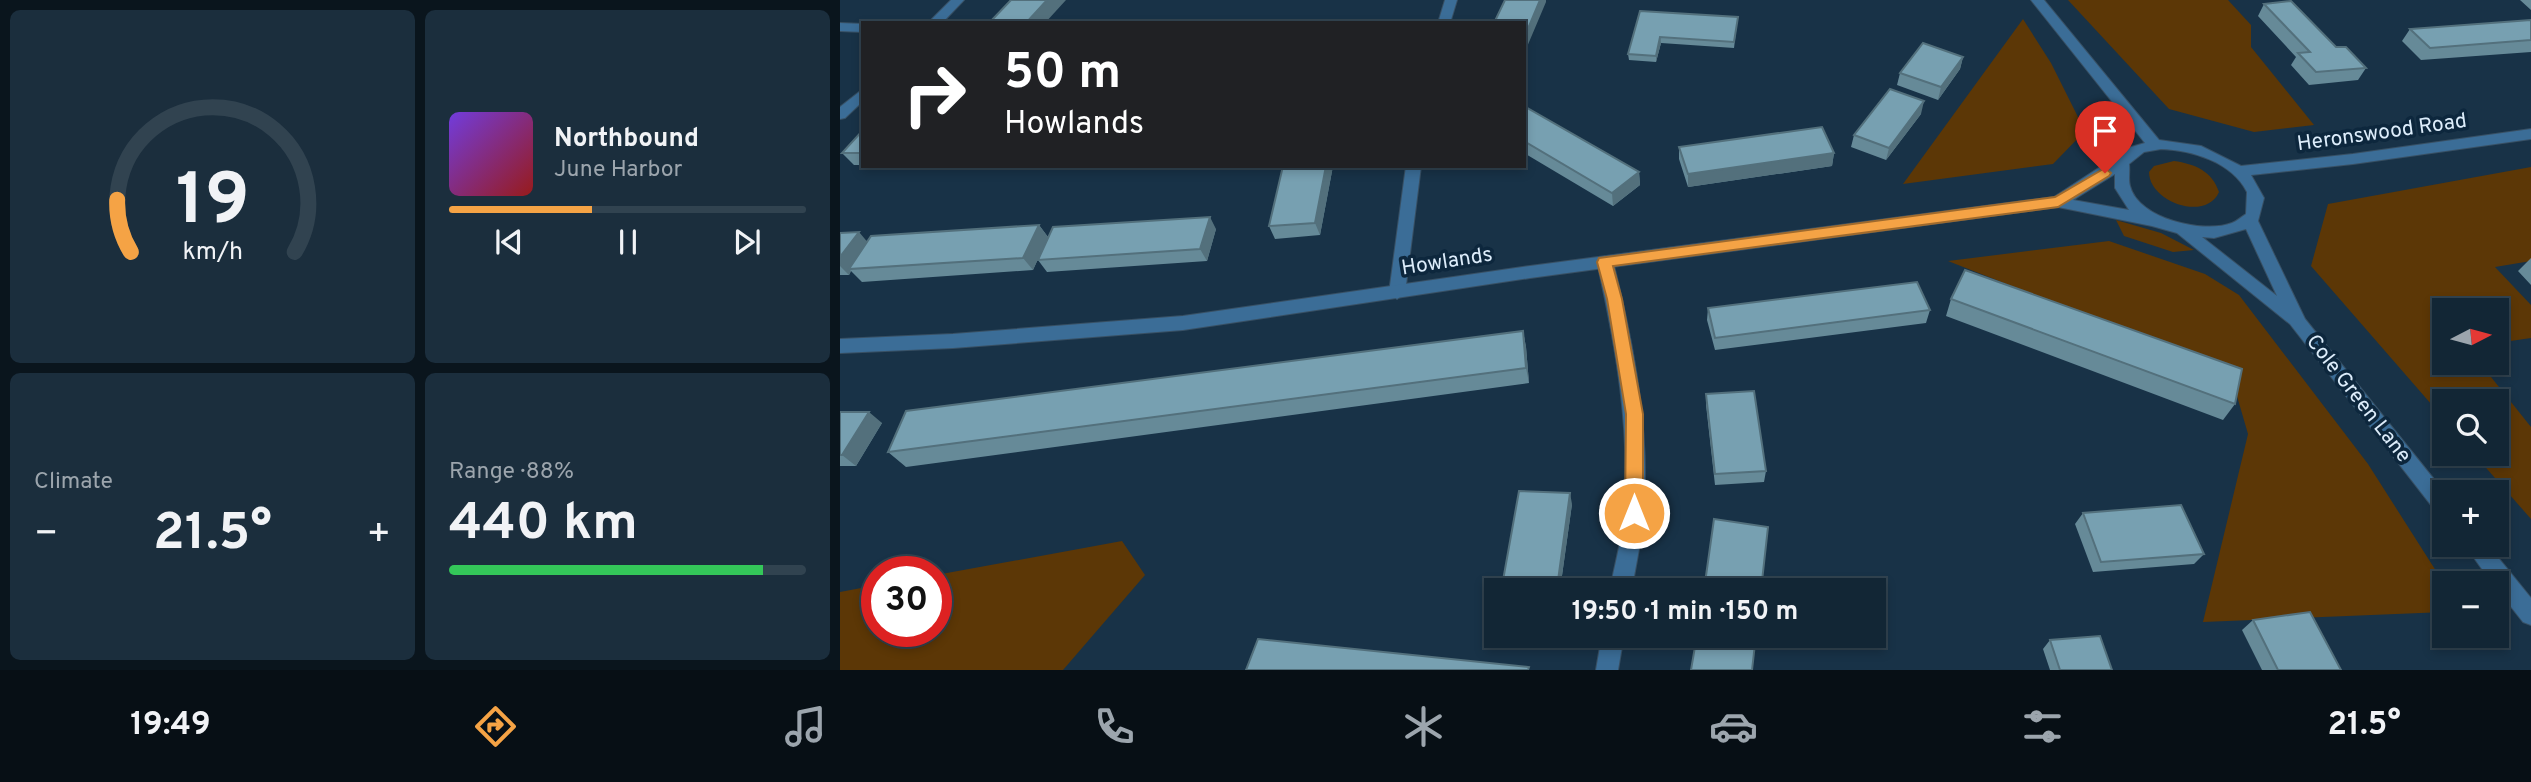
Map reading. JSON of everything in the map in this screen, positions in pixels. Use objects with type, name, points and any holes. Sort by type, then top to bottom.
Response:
[{"type":"street","points":[[936,21],[958,0]]},
{"type":"street","points":[[1445,21],[1451,0]]},
{"type":"street","points":[[2037,0],[2155,145]]},
{"type":"street","points":[[840,27],[861,28]]},
{"type":"street","points":[[840,116],[861,95]]},
{"type":"street","name":"Heronswood Road","points":[[2239,172],[2531,134]]},
{"type":"street","points":[[2155,145],[2191,148],[2218,158],[2239,172],[2248,181],[2257,199],[2256,210],[2250,221],[2235,230],[2208,234],[2184,231],[2157,221],[2135,207],[2123,191],[2118,176],[2122,162],[2136,150],[2155,145]]},
{"type":"street","name":"Howlands","points":[[2058,202],[2122,162]]},
{"type":"street","points":[[1397,293],[1415,168]]},
{"type":"street","name":"Howlands","points":[[840,346],[953,341],[1183,323],[1605,262],[2058,202],[2157,221]]},
{"type":"street","name":"Cole Green Lane","points":[[2250,221],[2298,323]]},
{"type":"street","name":"Cole Green Lane","points":[[2184,231],[2298,323],[2432,492]]},
{"type":"street","points":[[1605,262],[1615,299],[1634,414],[1634,513],[1623,578]]},
{"type":"street","points":[[2485,557],[2528,606]]},
{"type":"street","points":[[1607,670],[1611,648]]},
{"type":"shaded area","points":[[2068,0],[2228,0],[2251,25],[2251,47],[2314,125],[2254,132],[2169,109]]},
{"type":"shaded area","points":[[2023,19],[2051,63],[2085,131],[2053,164],[1903,184]]},
{"type":"shaded area","points":[[2174,161],[2196,167],[2212,179],[2219,192],[2212,201],[2203,206],[2191,207],[2168,199],[2158,192],[2151,183],[2149,172],[2154,166]]},
{"type":"shaded area","points":[[2531,167],[2531,261],[2495,267],[2531,305],[2531,338],[2510,341],[2510,298],[2432,298],[2432,375],[2489,375],[2501,389],[2432,389],[2432,405],[2311,266],[2328,204]]},
{"type":"shaded area","points":[[2116,220],[2161,233],[2194,250],[2173,252],[2124,236]]},
{"type":"shaded area","points":[[2109,241],[2205,274],[2239,295],[2368,464],[2436,571],[2432,571],[2432,613],[2203,622],[2248,434],[2230,372],[1948,261]]},
{"type":"shaded area","points":[[2509,400],[2531,427],[2531,519],[2509,494],[2509,480],[2497,480],[2484,466],[2509,466]]},
{"type":"shaded area","points":[[1122,541],[1145,575],[1063,670],[840,670],[840,592],[861,588],[861,647],[952,647],[952,572]]},
{"type":"building","points":[[1011,0],[1047,0],[1028,21],[991,21]]},
{"type":"building","points":[[1505,0],[1540,0],[1526,33],[1526,21],[1495,21]]},
{"type":"building","points":[[2291,1],[2336,47],[2346,47],[2366,68],[2316,72],[2298,53],[2310,52],[2264,4]]},
{"type":"building","points":[[1640,11],[1738,17],[1734,42],[1660,37],[1656,56],[1628,54]]},
{"type":"building","points":[[2531,20],[2531,40],[2430,48],[2410,29]]},
{"type":"building","points":[[1923,43],[1963,57],[1941,87],[1900,73]]},
{"type":"building","points":[[1890,89],[1924,101],[1889,148],[1854,135]]},
{"type":"building","points":[[1526,107],[1639,172],[1612,193],[1526,142]]},
{"type":"building","points":[[1822,127],[1834,153],[1688,174],[1679,147]]},
{"type":"building","points":[[861,132],[861,153],[842,153]]},
{"type":"building","points":[[1283,168],[1326,168],[1315,223],[1269,226]]},
{"type":"building","points":[[1210,217],[1200,249],[1038,260],[1053,227]]},
{"type":"building","points":[[1039,225],[1023,258],[849,269],[871,236]]},
{"type":"building","points":[[859,232],[840,257],[840,233]]},
{"type":"building","points":[[1965,270],[2242,369],[2235,404],[1951,299]]},
{"type":"building","points":[[1917,282],[1930,310],[1715,338],[1708,308]]},
{"type":"building","points":[[1523,331],[1526,368],[888,452],[906,411]]},
{"type":"building","points":[[1754,391],[1766,471],[1715,474],[1706,394]]},
{"type":"building","points":[[840,412],[869,412],[842,455],[840,455]]},
{"type":"building","points":[[1519,491],[1570,493],[1558,578],[1503,578]]},
{"type":"building","points":[[2181,505],[2204,554],[2101,562],[2083,513]]},
{"type":"building","points":[[1714,519],[1768,527],[1762,578],[1706,578]]},
{"type":"building","points":[[2310,612],[2341,670],[2278,670],[2253,620]]},
{"type":"building","points":[[2100,636],[2112,670],[2060,670],[2050,640]]},
{"type":"building","points":[[1258,639],[1529,667],[1528,670],[1246,670]]},
{"type":"building","points":[[1695,648],[1755,648],[1752,670],[1691,670]]},
{"type":"route","points":[[1634,513],[1634,414],[1615,299],[1605,262],[2058,202],[2105,173]]}]
